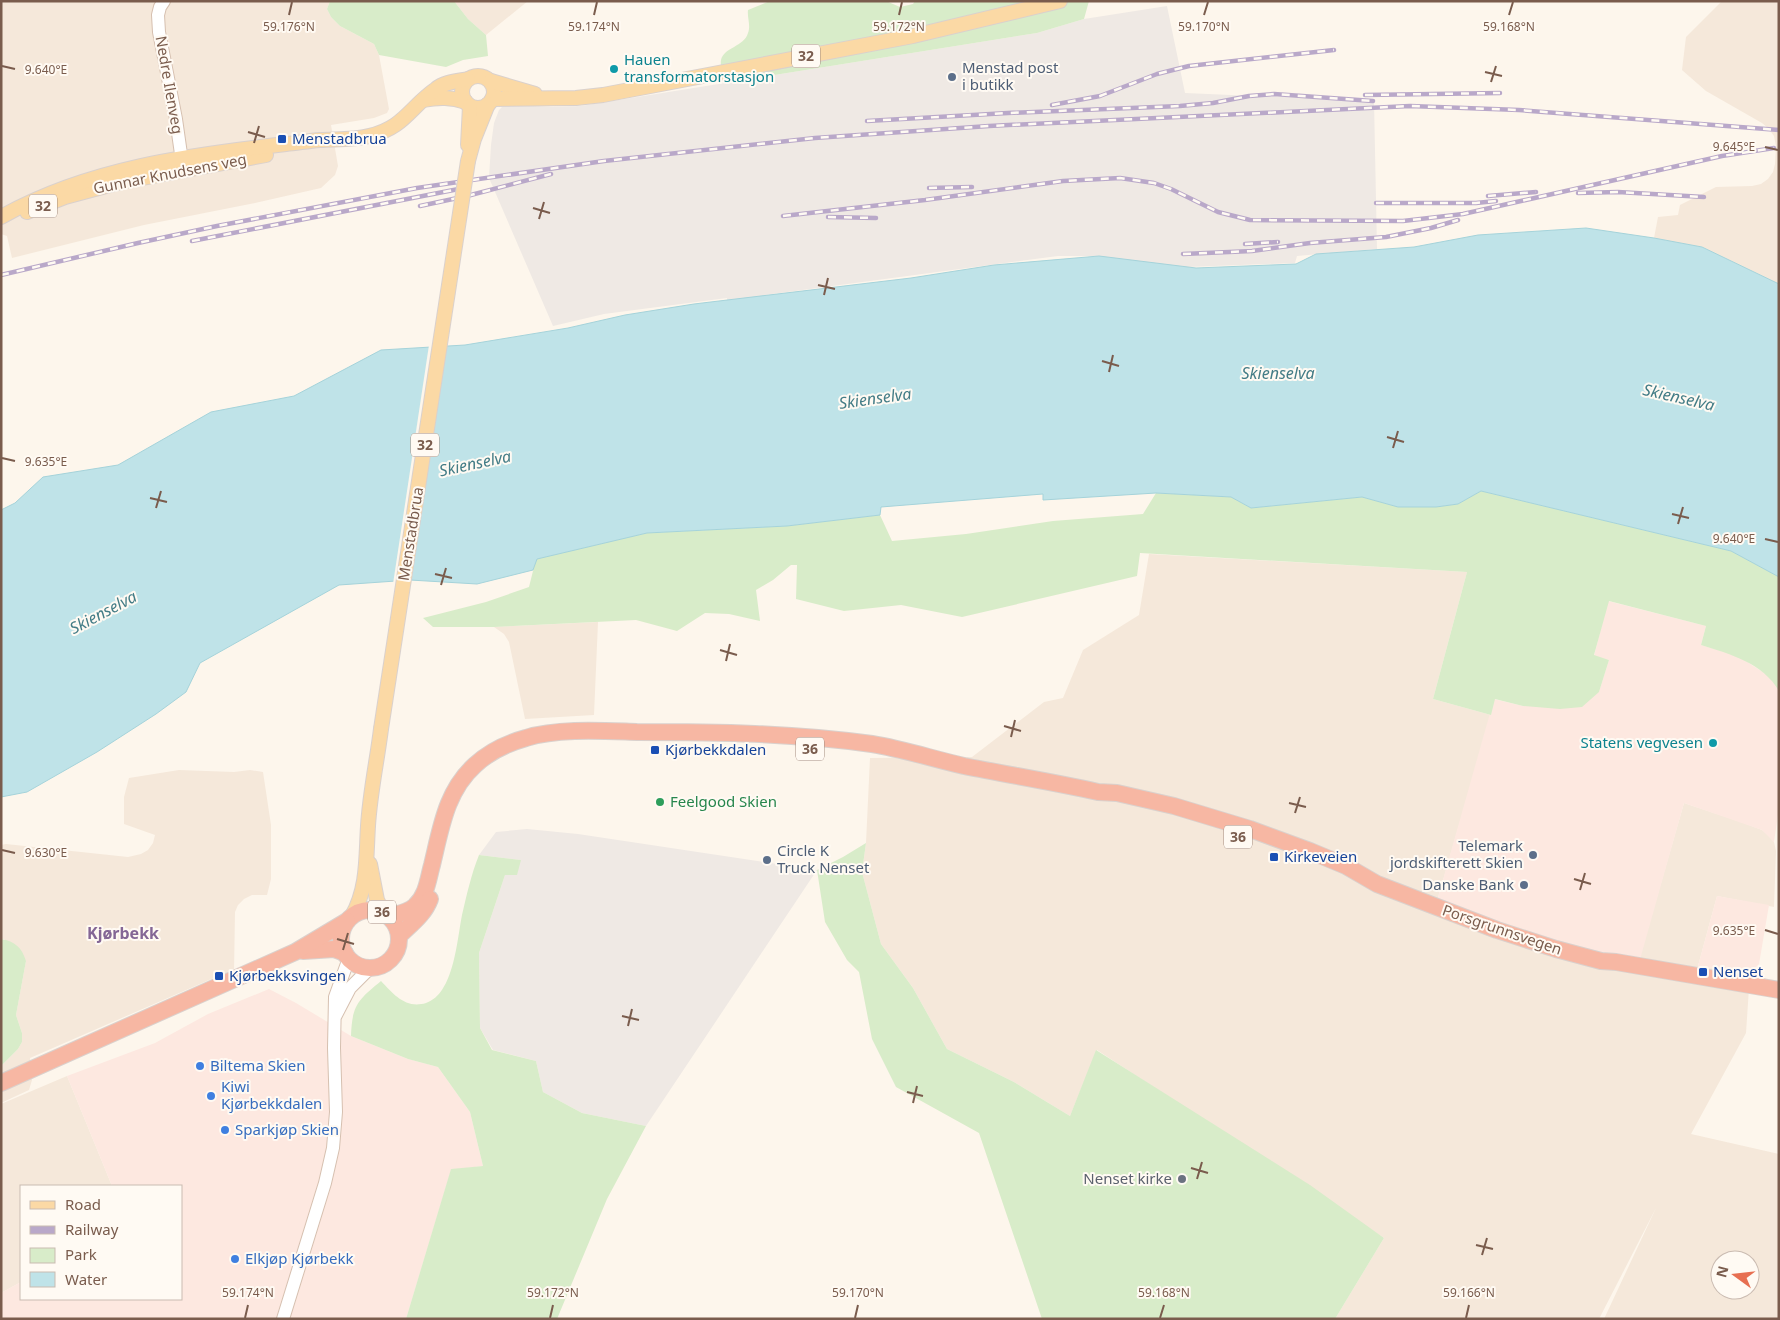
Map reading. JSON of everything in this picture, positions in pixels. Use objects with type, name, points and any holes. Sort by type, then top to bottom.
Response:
[{"type":"highway","name":"Porsgrunnsvegen","points":[[386,914],[409,910],[423,896],[447,804],[465,774],[483,758],[502,747],[526,738],[572,732],[751,734],[873,744],[962,765],[1098,792],[1117,793],[1174,806],[1250,829],[1310,851],[1358,872],[1377,884],[1497,930],[1556,949],[1601,961],[1779,990]]},
{"type":"highway","name":"Porsgrunnsvegen","points":[[399,936],[427,908],[435,886],[438,865],[438,843]]},
{"type":"highway","name":"36","points":[[1,1083],[295,952],[357,913],[370,910],[386,914],[394,922],[399,936],[399,943],[393,957],[382,965],[370,968],[358,965],[347,955],[334,949],[295,952]]},
{"type":"highway","name":"36","points":[[347,955],[341,940],[342,933],[349,919]]},
{"type":"highway","name":"Porsgrunnsvegen","points":[[1601,961],[1615,968],[1662,980],[1779,1002]]},
{"type":"highway","name":"36","points":[[1,1095],[88,1051],[114,1034]]},
{"type":"main road","name":"32","points":[[422,100],[446,97],[482,107],[490,102],[590,97],[913,36],[1060,1]]},
{"type":"main road","name":"32","points":[[468,104],[462,90],[468,79],[480,76],[550,98]]},
{"type":"main road","name":"Gunnar Knudsens veg","points":[[1,216],[43,196],[92,178],[322,146],[342,140],[368,137],[389,129],[409,115],[437,87],[468,79]]},
{"type":"main road","name":"32","points":[[490,102],[494,93],[491,81]]},
{"type":"main road","name":"Menstadbrua","points":[[349,919],[359,903],[362,892],[368,849],[369,816],[468,161],[474,139],[490,102]]},
{"type":"main road","name":"Menstadbrua","points":[[468,104],[468,161]]},
{"type":"main road","name":"Gunnar Knudsens veg","points":[[1,224],[65,197],[182,165]]},
{"type":"main road","name":"Menstadbrua","points":[[368,849],[377,900],[386,914]]},
{"type":"street","name":"Nedre Ilenveg","points":[[164,1],[158,15],[159,32],[176,119],[182,165]]},
{"type":"street","points":[[283,1319],[325,1183],[333,1148],[337,1094],[335,997],[347,955]]},
{"type":"street","points":[[334,1019],[350,988],[370,968]]},
{"type":"shaded area","points":[[1,1],[330,1],[327,9],[331,17],[340,26],[374,44],[379,55],[389,109],[387,113],[374,118],[331,125],[338,166],[335,175],[321,188],[144,225],[12,258],[7,236],[1,234]]},
{"type":"shaded area","points":[[454,1],[528,1],[486,35],[468,19]]},
{"type":"shaded area","points":[[1722,1],[1779,1],[1779,284],[1702,247],[1654,238],[1658,217],[1678,215],[1680,205],[1716,187],[1761,184],[1773,172],[1776,146],[1774,136],[1768,128],[1706,91],[1682,70],[1686,37]]},
{"type":"shaded area","points":[[1167,6],[1185,93],[1374,101],[1377,249],[1297,256],[1295,263],[1110,270],[1110,258],[1058,256],[765,295],[728,310],[727,298],[604,314],[553,326],[489,178],[494,123],[502,107],[514,105],[581,106],[1037,33],[1084,19]]},
{"type":"shaded area","points":[[1149,554],[1467,572],[1433,699],[1491,715],[1437,901],[1638,963],[1684,803],[1762,830],[1768,835],[1774,842],[1776,851],[1774,907],[1717,896],[1698,966],[1750,973],[1746,1033],[1691,1134],[1779,1154],[1779,1319],[1604,1319],[1656,1208],[1599,1319],[1335,1319],[1384,1238],[1097,1050],[1070,1116],[1014,1082],[947,1049],[913,988],[881,944],[862,872],[866,843],[870,758],[972,757],[1044,702],[1063,698],[1083,650],[1139,615]]},
{"type":"shaded area","points":[[1608,601],[1706,626],[1701,645],[1738,656],[1772,678],[1779,691],[1779,808],[1774,842],[1762,830],[1684,803],[1639,963],[1573,948],[1437,901],[1494,699],[1523,706],[1599,692],[1609,660],[1594,656]]},
{"type":"shaded area","points":[[598,622],[594,715],[525,719],[509,642],[504,634],[494,627]]},
{"type":"shaded area","points":[[179,770],[234,772],[250,770],[263,772],[271,825],[271,879],[267,895],[252,895],[244,899],[238,905],[235,912],[234,973],[216,977],[30,1058],[32,1080],[29,1090],[1,1103],[1,1066],[18,1049],[22,1042],[22,1033],[16,1015],[26,961],[4,939],[1,939],[1,845],[128,857],[141,854],[148,850],[153,843],[155,835],[124,824],[124,797],[129,778]]},
{"type":"shaded area","points":[[527,829],[578,834],[817,870],[646,1126],[582,1113],[543,1092],[536,1061],[493,1050],[480,1028],[479,953],[505,875],[521,860],[479,855],[496,832]]},
{"type":"shaded area","points":[[1717,896],[1769,905],[1759,964],[1750,973],[1698,966]]},
{"type":"shaded area","points":[[269,989],[351,1036],[408,1059],[438,1067],[470,1112],[483,1166],[451,1170],[406,1319],[1,1319],[1,1293],[20,1283],[20,1300],[182,1300],[182,1185],[112,1185],[67,1076],[155,1043],[208,1014]]},
{"type":"shaded area","points":[[67,1076],[112,1185],[20,1185],[20,1283],[1,1293],[1,1104]]},
{"type":"green space","points":[[330,1],[454,1],[468,19],[486,35],[488,56],[463,60],[446,67],[379,55],[374,44],[340,26],[331,17],[327,9]]},
{"type":"green space","points":[[770,1],[886,1],[900,7],[913,4],[915,1],[1089,1],[1084,19],[1037,33],[724,83],[721,60],[726,52],[746,38],[749,27],[748,10]]},
{"type":"green space","points":[[1481,491],[1731,551],[1779,577],[1779,691],[1764,673],[1745,661],[1701,645],[1706,626],[1609,601],[1594,655],[1609,660],[1599,692],[1582,707],[1560,709],[1523,706],[1495,699],[1491,715],[1433,699],[1467,572],[1140,553],[1137,576],[962,617],[901,605],[844,611],[796,599],[797,565],[791,565],[773,580],[756,590],[760,621],[729,614],[705,613],[677,631],[636,620],[494,627],[433,627],[423,618],[486,602],[529,587],[536,559],[647,533],[787,526],[880,515],[892,541],[966,534],[1053,521],[1143,514],[1156,493],[1231,497],[1251,508],[1362,497],[1398,507],[1436,507],[1458,504]]},
{"type":"green space","points":[[866,843],[862,872],[881,944],[913,988],[947,1049],[1014,1082],[1070,1116],[1096,1050],[1310,1185],[1384,1238],[1335,1319],[1042,1319],[979,1133],[896,1087],[872,1039],[859,972],[847,960],[825,922],[817,870]]},
{"type":"green space","points":[[479,855],[521,860],[517,875],[505,875],[479,953],[480,1028],[492,1050],[536,1061],[543,1092],[582,1113],[646,1126],[607,1199],[557,1319],[406,1319],[451,1169],[483,1166],[470,1112],[438,1067],[408,1059],[351,1036],[353,1017],[358,1004],[381,981],[401,1000],[412,1004],[426,1003],[435,998],[443,989],[453,965],[462,915],[471,877]]},
{"type":"green space","points":[[1,939],[10,941],[17,946],[26,961],[16,1015],[22,1033],[22,1042],[18,1049],[1,1066]]},
{"type":"water","name":"Skienselva","points":[[1586,228],[1702,247],[1779,284],[1779,577],[1731,551],[1481,491],[1458,504],[1436,507],[1398,507],[1362,497],[1251,508],[1231,497],[1156,493],[1043,500],[1043,494],[881,507],[880,515],[787,526],[647,533],[537,559],[533,570],[477,584],[410,580],[339,585],[200,663],[186,692],[97,752],[27,792],[1,797],[1,510],[15,503],[43,477],[118,465],[211,412],[294,396],[381,350],[465,345],[694,304],[911,278],[994,265],[1099,256],[1196,268],[1296,264],[1316,254],[1414,247],[1478,235]]},
{"type":"pier","points":[[446,344],[409,583],[393,584],[429,345]]},
{"type":"railway","points":[[1052,105],[1100,96],[1157,74],[1189,66],[1334,50]]},
{"type":"railway","points":[[1365,95],[1500,93]]},
{"type":"railway","points":[[867,121],[1180,106],[1274,94],[1373,101]]},
{"type":"railway","points":[[1,275],[217,226],[417,188],[604,161],[815,138],[989,126],[1410,106],[1519,110],[1779,130]]},
{"type":"railway","points":[[783,216],[925,200],[1063,181],[1120,178],[1154,183],[1171,189],[1218,212],[1250,220],[1403,221],[1463,214],[1722,156],[1774,148]]},
{"type":"railway","points":[[420,206],[551,174]]},
{"type":"railway","points":[[192,241],[469,187]]},
{"type":"railway","points":[[929,188],[972,187]]},
{"type":"railway","points":[[1488,196],[1536,192]]},
{"type":"railway","points":[[1578,193],[1618,192],[1704,197]]},
{"type":"railway","points":[[1376,203],[1476,203],[1496,201]]},
{"type":"railway","points":[[828,217],[876,218]]},
{"type":"railway","points":[[1183,254],[1252,251],[1310,243],[1386,237],[1431,228],[1458,220]]},
{"type":"railway","points":[[1245,244],[1278,242]]},
{"type":"place","name":"Hauen transformatorstasjon","points":[[614,69]]},
{"type":"place","name":"Menstad post i butikk","points":[[952,77]]},
{"type":"place","name":"Menstadbrua","points":[[282,139]]},
{"type":"place","name":"Statens vegvesen","points":[[1713,743]]},
{"type":"place","name":"Kjørbekkdalen","points":[[655,750]]},
{"type":"place","name":"Feelgood Skien","points":[[660,802]]},
{"type":"place","name":"Telemark jordskifterett Skien","points":[[1533,855]]},
{"type":"place","name":"Kirkeveien","points":[[1274,857]]},
{"type":"place","name":"Circle K Truck Nenset","points":[[767,860]]},
{"type":"place","name":"Danske Bank","points":[[1524,885]]},
{"type":"place","name":"Nenset","points":[[1703,972]]},
{"type":"place","name":"Kjørbekksvingen","points":[[219,976]]},
{"type":"place","name":"Biltema Skien","points":[[200,1066]]},
{"type":"place","name":"Kiwi Kjørbekkdalen","points":[[211,1096]]},
{"type":"place","name":"Sparkjøp Skien","points":[[225,1130]]},
{"type":"place","name":"Nenset kirke","points":[[1182,1179]]},
{"type":"place","name":"Elkjøp Kjørbekk","points":[[235,1259]]},
{"type":"district","name":"Kjørbekk","points":[[123,933]]}]
